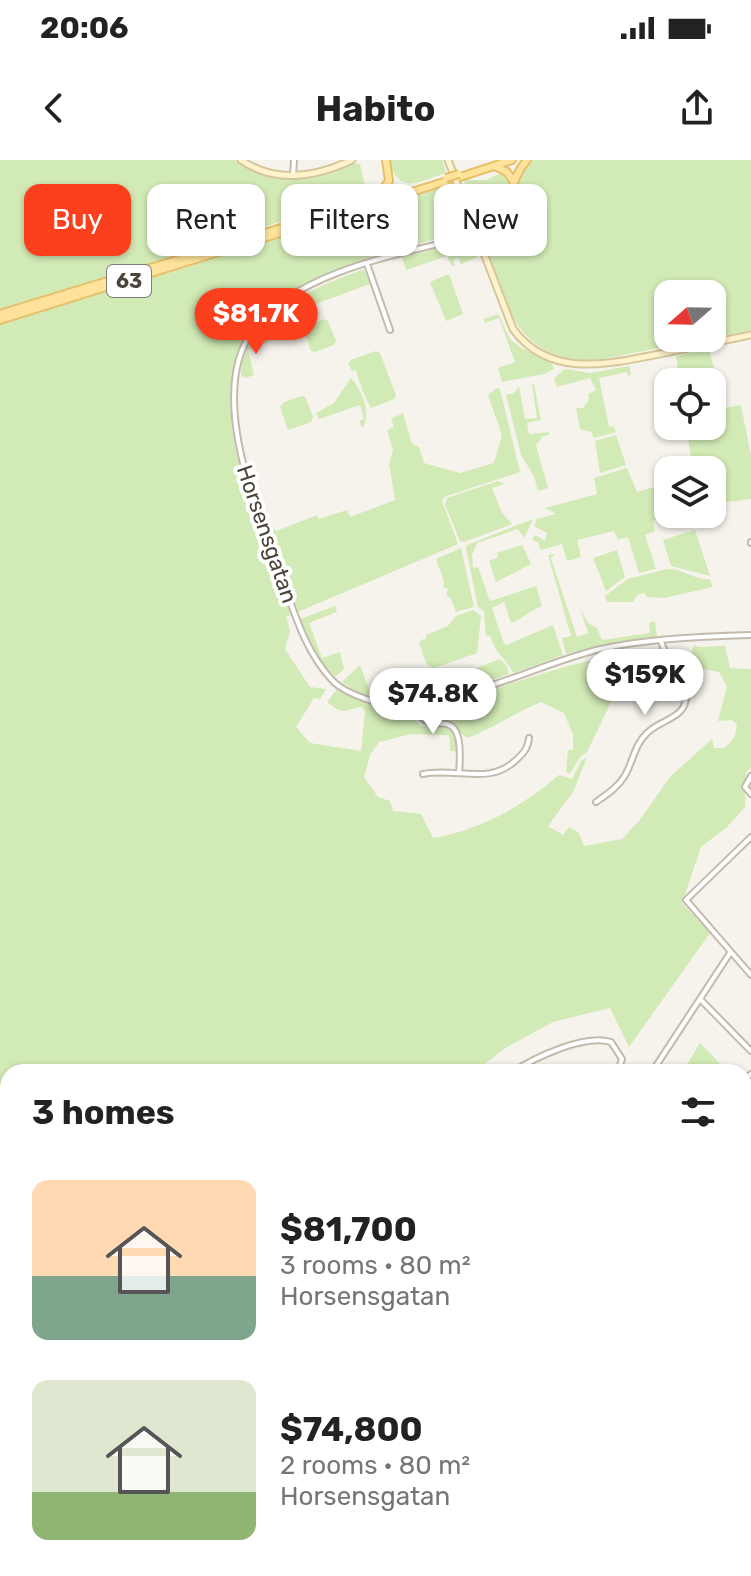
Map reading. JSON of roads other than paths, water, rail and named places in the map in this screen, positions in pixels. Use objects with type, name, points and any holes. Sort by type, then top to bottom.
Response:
[{"type":"main road","points":[[386,160],[390,174],[387,184]]},
{"type":"main road","name":"63","points":[[0,317],[512,160]]},
{"type":"main road","points":[[498,163],[514,182],[527,160]]},
{"type":"main road","name":"63","points":[[418,187],[446,179]]},
{"type":"main road","name":"63","points":[[0,317],[281,229]]},
{"type":"street","points":[[241,160],[265,172],[293,176],[324,171],[352,160]]},
{"type":"street","points":[[293,176],[294,160]]},
{"type":"street","points":[[448,160],[457,184]]},
{"type":"street","name":"Horsensgatan","points":[[434,244],[407,250],[316,283],[270,309],[251,333],[237,365],[236,416],[243,469],[310,651],[335,684],[367,700],[398,707],[415,706],[491,684],[566,657],[605,648],[751,635]]},
{"type":"street","points":[[484,256],[513,329],[533,348],[552,359],[583,366],[599,365],[751,335]]},
{"type":"street","points":[[367,264],[390,330]]},
{"type":"street","points":[[596,802],[625,776],[645,735],[675,717],[683,708],[686,688],[665,657],[661,641]]},
{"type":"street","name":"Horsensgatan","points":[[415,706],[419,717],[425,722],[447,724],[456,729],[460,740],[459,773]]},
{"type":"street","points":[[423,774],[493,774],[528,748],[529,738]]},
{"type":"street","points":[[751,776],[745,787],[751,794]]},
{"type":"street","points":[[751,837],[686,900],[751,975]]},
{"type":"street","points":[[657,1064],[730,953]]},
{"type":"street","points":[[701,1000],[751,1051]]},
{"type":"street","points":[[529,1064],[554,1052],[600,1038],[611,1042],[622,1059],[620,1064]]}]
